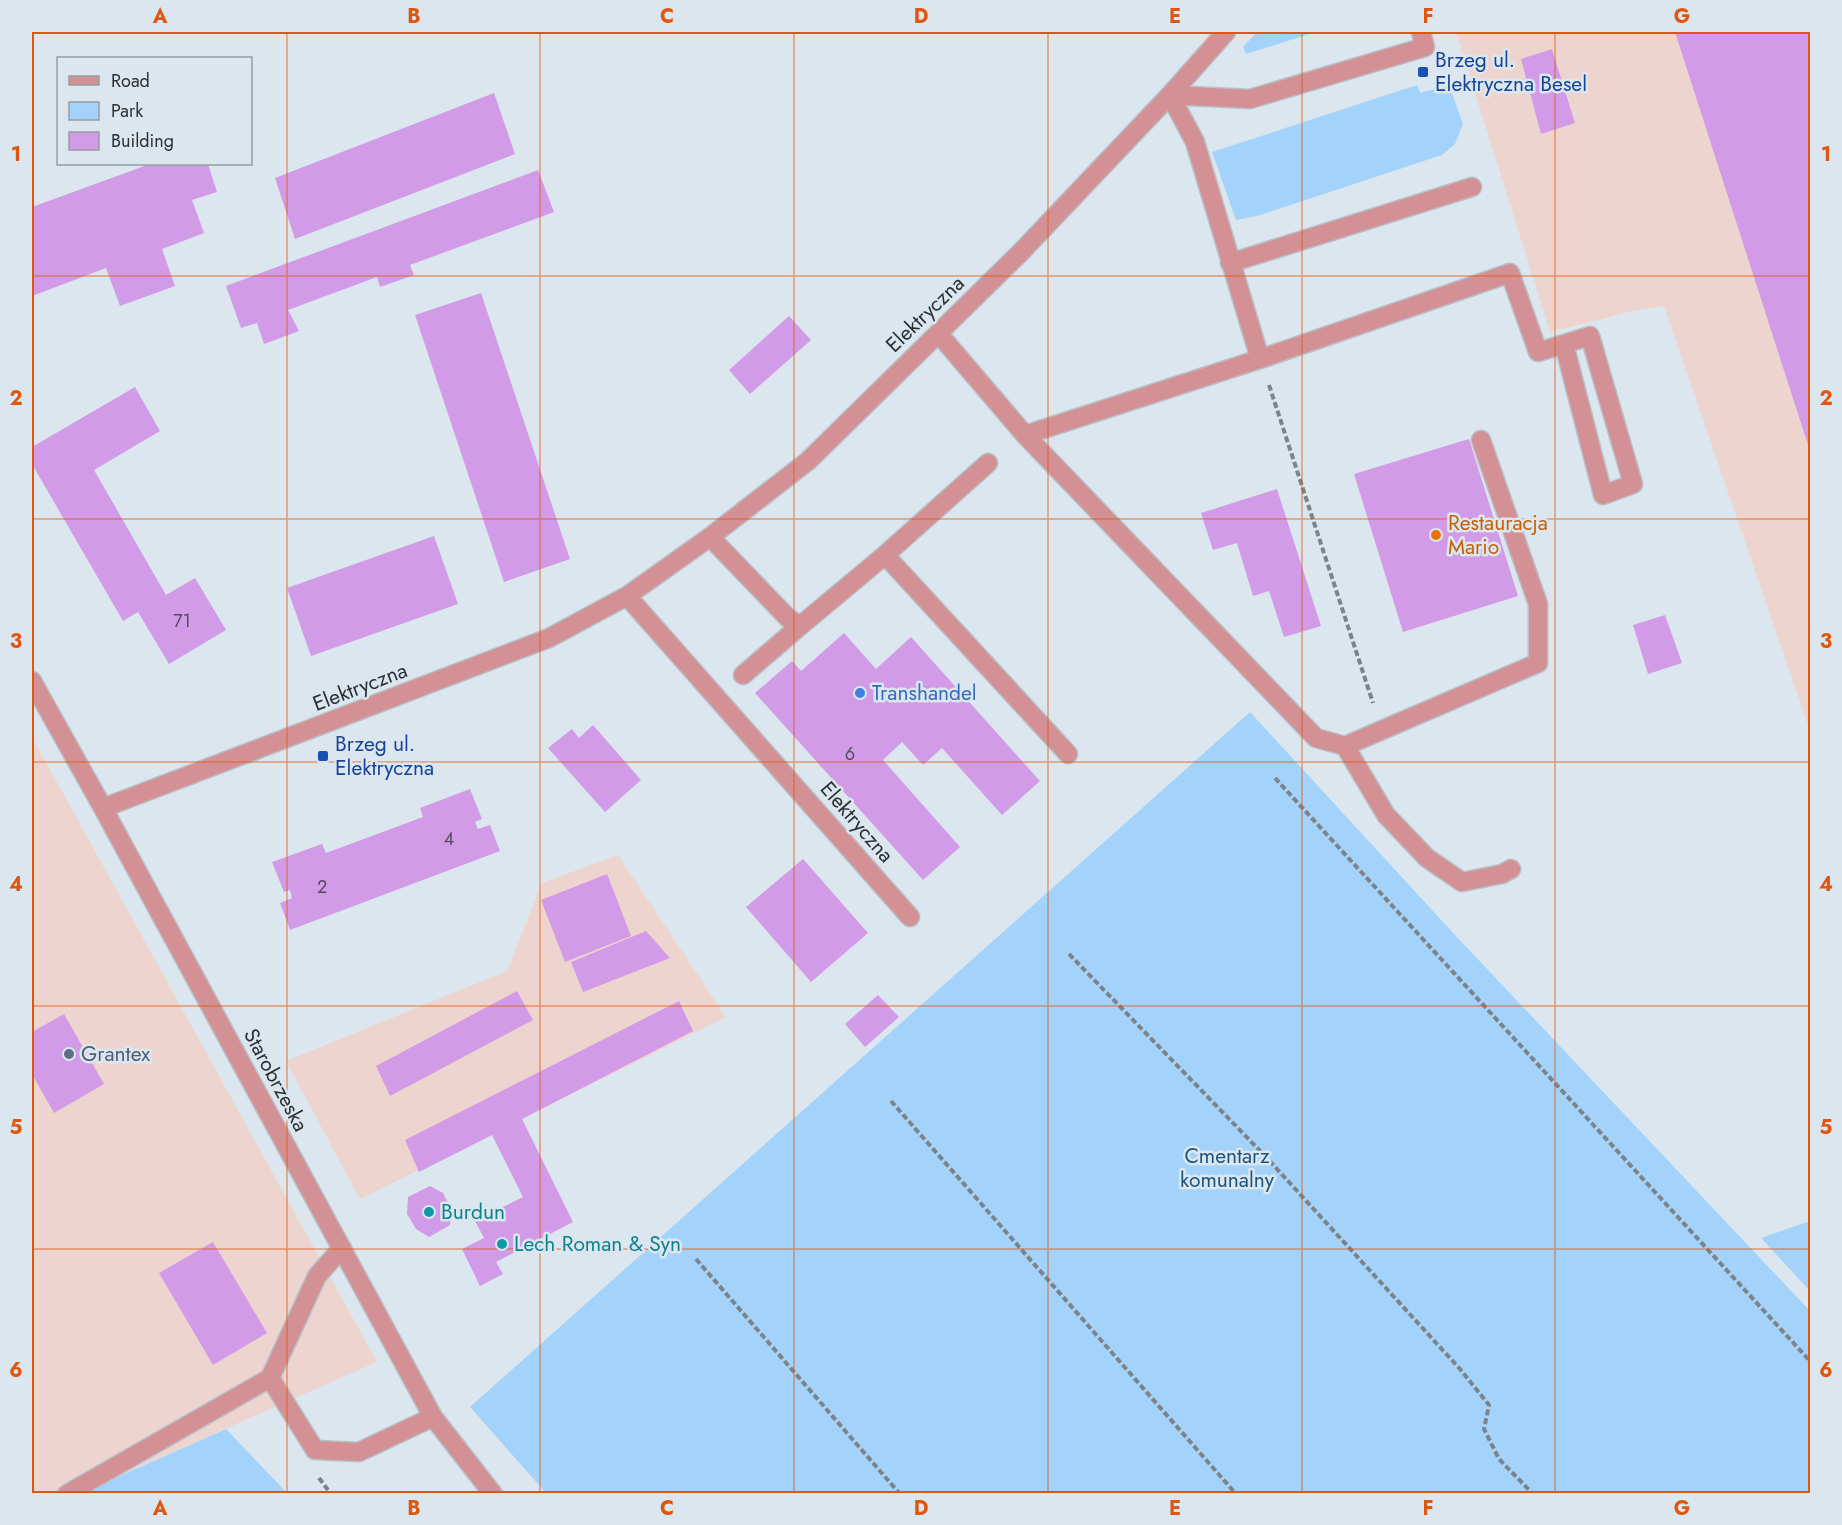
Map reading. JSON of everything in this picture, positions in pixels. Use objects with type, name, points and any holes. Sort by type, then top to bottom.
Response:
[{"type":"street","name":"Elektryczna","points":[[103,808],[549,638],[627,596],[710,537],[808,461],[1021,252],[1170,95],[1226,32]]},
{"type":"street","points":[[1170,95],[1250,99],[1425,47],[1421,32]]},
{"type":"street","points":[[1170,95],[1195,142],[1260,359]]},
{"type":"street","points":[[1230,263],[1472,187]]},
{"type":"street","points":[[1025,435],[1260,359],[1510,273],[1538,352],[1564,344],[1590,336],[1633,484],[1603,495],[1564,344]]},
{"type":"street","points":[[939,333],[1025,435],[1316,738],[1344,746],[1538,663],[1538,604],[1481,440]]},
{"type":"street","points":[[743,675],[885,555],[988,463]]},
{"type":"street","points":[[710,537],[788,618],[800,626]]},
{"type":"street","points":[[885,555],[1068,754]]},
{"type":"street","name":"Elektryczna","points":[[627,596],[910,917]]},
{"type":"street","name":"Starobrzeska","points":[[32,681],[434,1417],[493,1494]]},
{"type":"street","points":[[1344,746],[1386,815],[1427,858],[1462,882],[1502,874],[1511,869]]},
{"type":"street","points":[[67,1494],[270,1378],[317,1276],[342,1248]]},
{"type":"street","points":[[270,1378],[315,1450],[359,1452],[434,1417]]},
{"type":"path","points":[[1260,359],[1382,731]]},
{"type":"path","points":[[1275,778],[1810,1361]]},
{"type":"path","points":[[1069,954],[1266,1157],[1460,1369],[1489,1406],[1484,1429],[1499,1459],[1533,1494]]},
{"type":"path","points":[[891,1101],[1236,1494]]},
{"type":"path","points":[[696,1258],[900,1494]]},
{"type":"shaded area","points":[[1456,32],[1810,32],[1810,731],[1664,306],[1633,311],[1550,332]]},
{"type":"shaded area","points":[[32,737],[377,1362],[79,1493],[32,1493]]},
{"type":"shaded area","points":[[618,855],[726,1017],[360,1199],[286,1061],[507,971],[542,883]]},
{"type":"green space","points":[[1257,32],[1316,32],[1246,54],[1243,47]]},
{"type":"green space","points":[[1417,85],[1420,93],[1449,85],[1463,124],[1455,144],[1442,155],[1257,216],[1236,220],[1212,152]]},
{"type":"green space","name":"Cmentarz komunalny","points":[[1250,712],[1455,935],[1810,1311],[1810,1493],[546,1493],[470,1407]]},
{"type":"green space","points":[[1810,1221],[1810,1291],[1761,1238]]},
{"type":"green space","points":[[226,1429],[287,1493],[79,1494]]},
{"type":"building","points":[[1675,32],[1810,32],[1810,451]]},
{"type":"building","points":[[1552,49],[1575,123],[1541,134],[1521,59]]},
{"type":"building","points":[[494,93],[515,154],[295,239],[275,178]]},
{"type":"building","points":[[147,165],[208,165],[217,192],[192,200],[204,233],[162,249],[175,286],[120,306],[106,268],[32,296],[32,207]]},
{"type":"building","points":[[538,170],[554,212],[410,265],[414,275],[380,287],[377,277],[288,310],[299,331],[264,344],[257,323],[241,328],[226,286]]},
{"type":"building","points":[[481,293],[570,559],[504,582],[415,315]]},
{"type":"building","points":[[789,316],[811,340],[750,394],[729,370]]},
{"type":"building","points":[[135,387],[160,431],[94,470],[166,595],[195,578],[226,630],[169,664],[138,612],[123,621],[32,464],[32,447]]},
{"type":"building","name":"Restauracja Mario","points":[[1469,439],[1518,596],[1403,632],[1354,474]]},
{"type":"building","points":[[1277,489],[1321,626],[1284,637],[1269,591],[1253,596],[1237,543],[1213,550],[1201,513]]},
{"type":"building","points":[[434,536],[458,604],[311,656],[287,588]]},
{"type":"building","points":[[1665,615],[1682,663],[1648,674],[1633,625]]},
{"type":"building","points":[[844,633],[876,669],[911,637],[1040,781],[1002,815],[942,748],[923,765],[902,742],[883,760],[960,847],[923,880],[755,693],[792,661],[801,671]]},
{"type":"building","points":[[593,725],[641,780],[605,812],[548,748],[572,729],[579,738]]},
{"type":"building","points":[[470,789],[482,819],[475,822],[478,829],[490,825],[500,851],[290,930],[280,903],[292,898],[290,890],[284,892],[272,862],[322,844],[326,853],[423,817],[420,808]]},
{"type":"building","points":[[803,859],[868,933],[811,982],[746,907]]},
{"type":"building","points":[[607,874],[631,936],[565,962],[541,900]]},
{"type":"building","points":[[646,931],[670,958],[583,992],[571,962]]},
{"type":"building","points":[[517,991],[533,1020],[390,1096],[376,1066]]},
{"type":"building","points":[[878,995],[899,1017],[865,1047],[845,1024]]},
{"type":"building","points":[[679,1001],[693,1031],[522,1119],[573,1222],[496,1262],[503,1274],[480,1286],[462,1249],[484,1238],[475,1221],[523,1197],[492,1135],[419,1172],[405,1140]]},
{"type":"building","points":[[64,1014],[104,1084],[54,1113],[32,1074],[32,1032]]},
{"type":"building","name":"Burdun","points":[[430,1186],[443,1193],[451,1209],[450,1225],[429,1237],[416,1229],[407,1214],[408,1197]]},
{"type":"building","points":[[213,1242],[267,1333],[213,1365],[159,1273]]},
{"type":"place","name":"Brzeg ul. Elektryczna Besel","points":[[1423,72]]},
{"type":"place","name":"Restauracja Mario","points":[[1436,535]]},
{"type":"place","name":"Transhandel","points":[[860,693]]},
{"type":"place","name":"Brzeg ul. Elektryczna","points":[[323,756]]},
{"type":"place","name":"Grantex","points":[[69,1054]]},
{"type":"place","name":"Burdun","points":[[429,1212]]},
{"type":"place","name":"Lech Roman & Syn","points":[[502,1244]]}]
